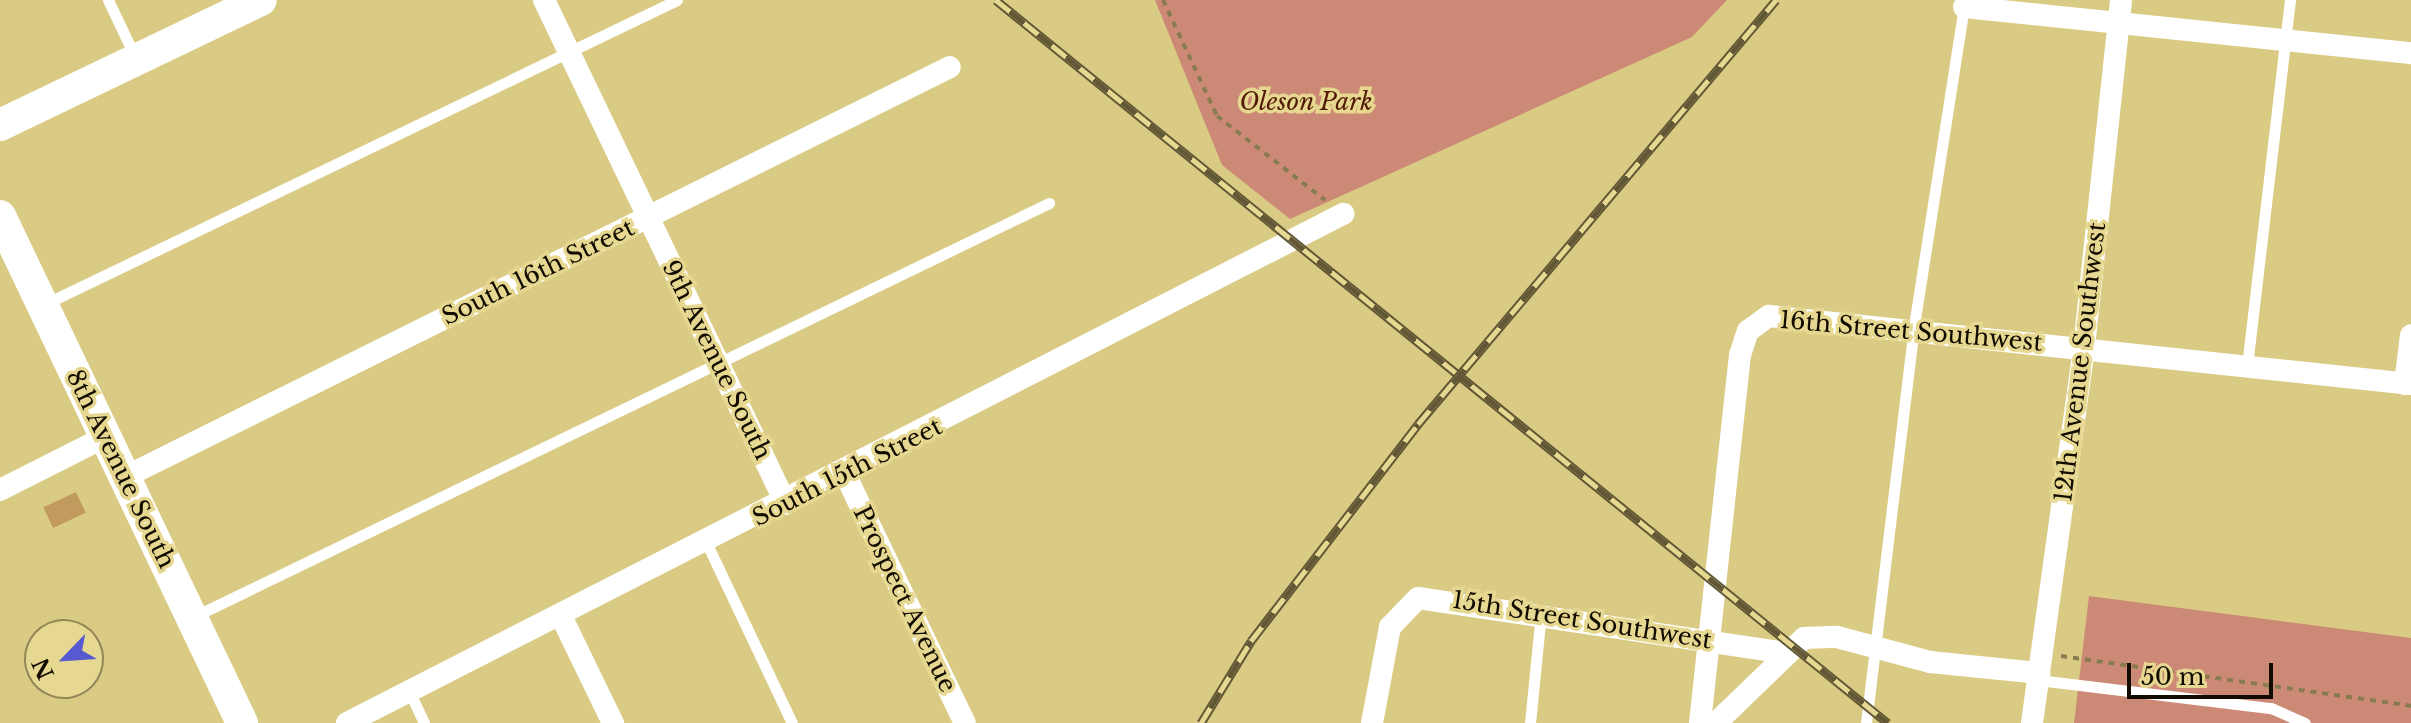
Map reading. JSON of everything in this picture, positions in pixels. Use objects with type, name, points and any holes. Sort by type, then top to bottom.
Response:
[{"type":"street","points":[[0,125],[261,0]]},
{"type":"street","name":"9th Avenue South","points":[[544,0],[786,504]]},
{"type":"street","points":[[1964,7],[2120,10],[2286,38],[2411,53]]},
{"type":"street","name":"12th Avenue Southwest","points":[[2032,723],[2084,347],[2120,10]]},
{"type":"street","name":"South 16th Street","points":[[125,477],[950,67]]},
{"type":"street","name":"South 15th Street","points":[[347,723],[411,695],[845,474],[1343,214]]},
{"type":"street","name":"8th Avenue South","points":[[0,216],[242,723]]},
{"type":"street","name":"16th Street Southwest","points":[[1711,640],[1740,355],[1748,331],[1769,316],[2084,347],[2408,384]]},
{"type":"street","points":[[2408,384],[2411,335]]},
{"type":"street","points":[[0,490],[105,437]]},
{"type":"street","name":"Prospect Avenue","points":[[845,474],[965,723]]},
{"type":"street","name":"15th Street Southwest","points":[[1372,723],[1390,627],[1418,598],[1541,613],[1786,653]]},
{"type":"street","points":[[562,618],[613,723]]},
{"type":"street","points":[[1716,723],[1804,638],[1837,637],[1873,650],[2039,669]]},
{"type":"street","points":[[1700,723],[1711,640]]},
{"type":"lane","points":[[108,0],[136,60]]},
{"type":"lane","points":[[43,305],[677,0]]},
{"type":"lane","points":[[2247,366],[2290,0]]},
{"type":"lane","points":[[1866,723],[1913,332],[1964,7]]},
{"type":"lane","points":[[192,618],[717,361],[1049,203]]},
{"type":"lane","points":[[707,544],[792,723]]},
{"type":"lane","points":[[1530,723],[1541,613]]},
{"type":"lane","points":[[2039,669],[2271,708],[2305,723]]},
{"type":"lane","points":[[411,695],[424,723]]},
{"type":"path","points":[[1163,0],[1217,116],[1343,214]]},
{"type":"path","points":[[2039,669],[2411,706]]},
{"type":"green space","name":"Oleson Park","points":[[1155,0],[1727,0],[1692,37],[1290,219],[1222,165]]},
{"type":"green space","points":[[2089,596],[2411,638],[2411,723],[2074,723]]},
{"type":"building","points":[[76,492],[86,513],[53,528],[43,507]]},
{"type":"railway","points":[[996,0],[1888,723]]},
{"type":"railway","points":[[1201,723],[1251,641],[1418,424],[1776,0]]}]
